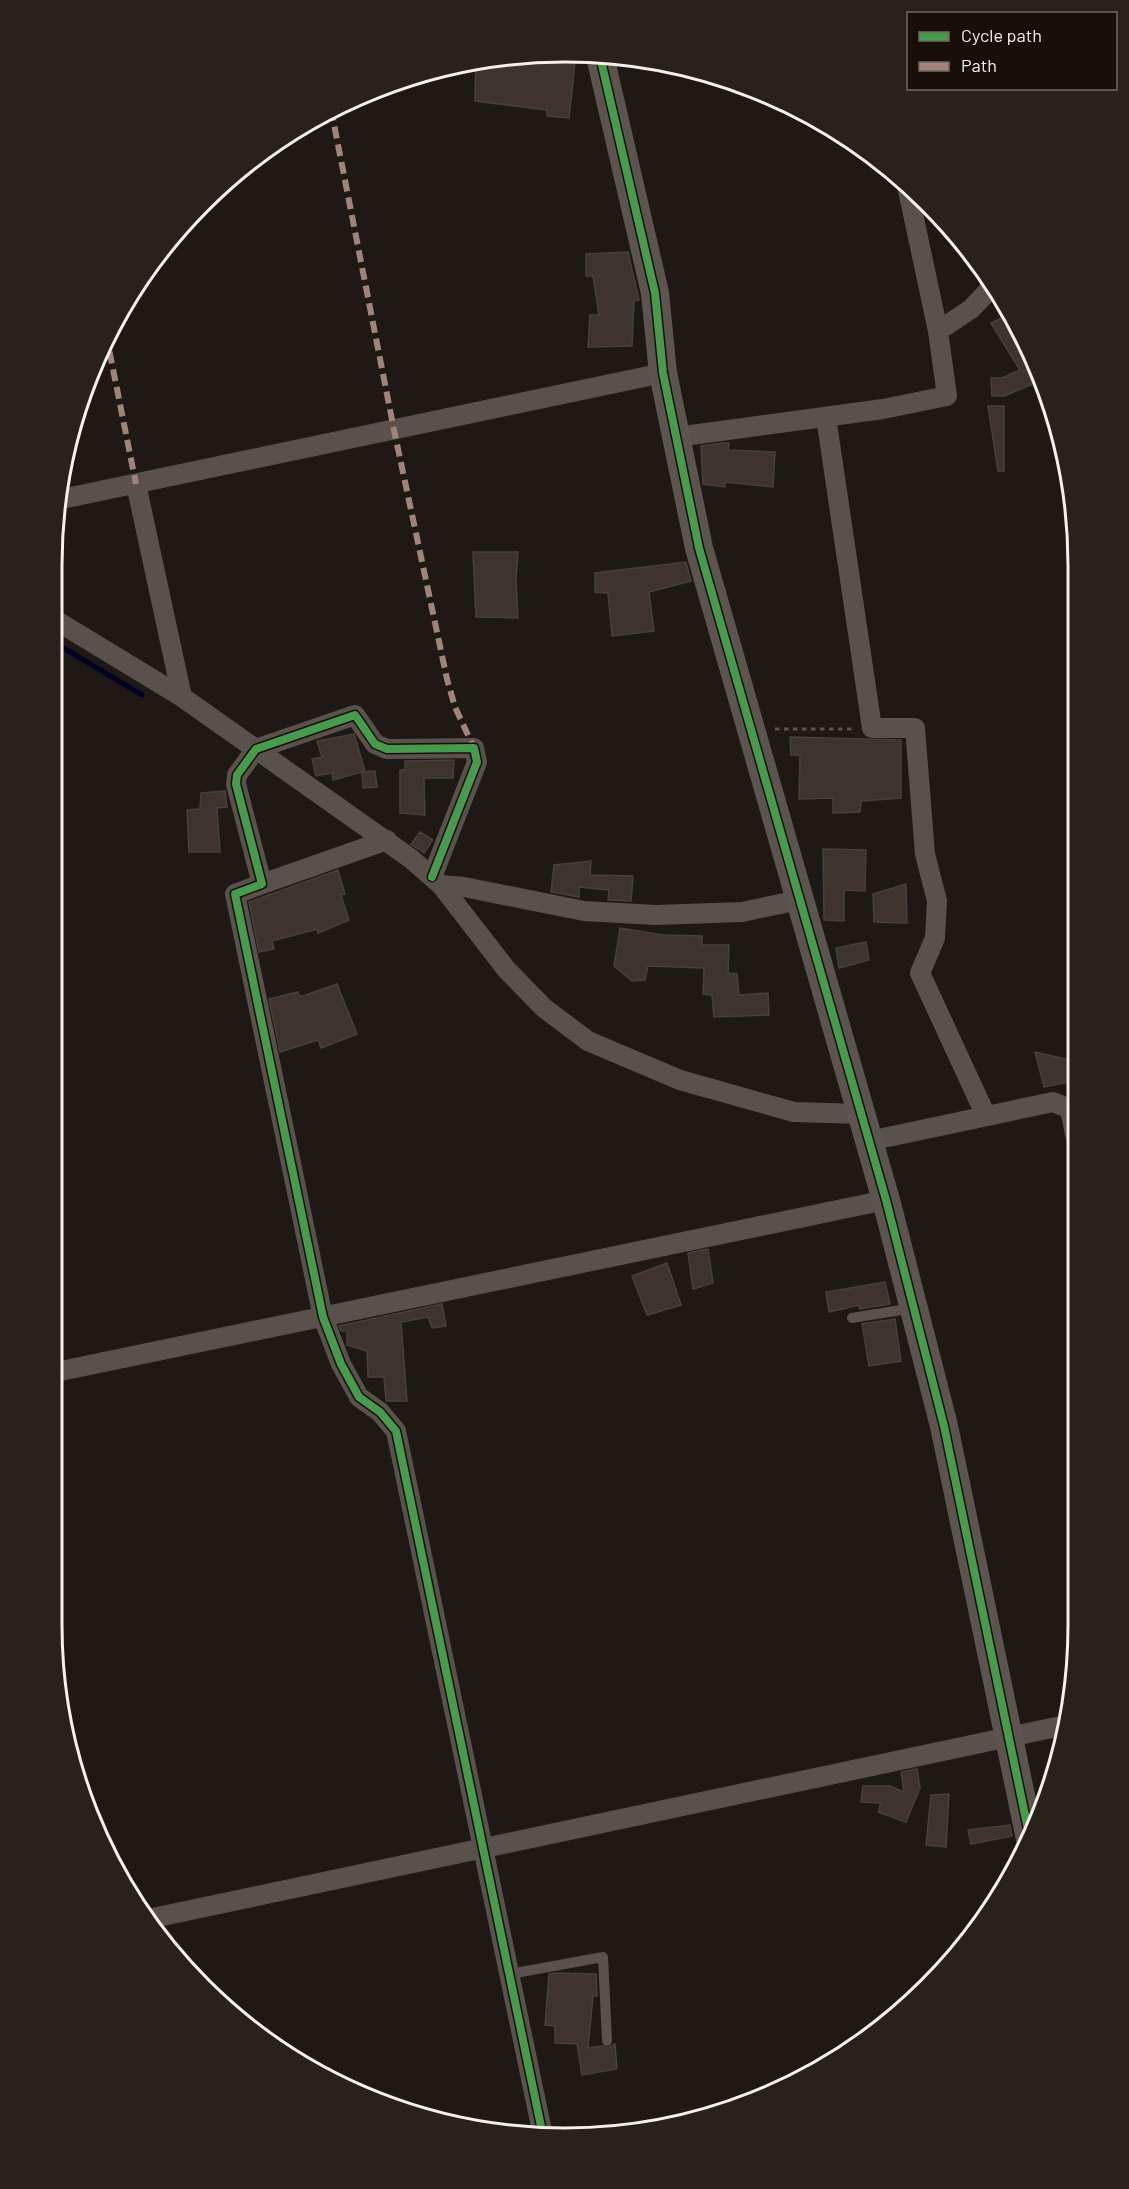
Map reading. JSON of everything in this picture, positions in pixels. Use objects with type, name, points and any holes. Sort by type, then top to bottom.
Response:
[{"type":"street","points":[[602,63],[655,293],[663,373],[699,548],[886,1200],[944,1426],[1027,1822]]},
{"type":"street","points":[[676,437],[883,409],[947,396],[938,331],[910,199]]},
{"type":"street","points":[[938,331],[971,309],[987,292]]},
{"type":"street","points":[[66,498],[663,373]]},
{"type":"street","points":[[826,417],[872,728],[915,728],[925,854],[937,901],[935,939],[920,973],[986,1116]]},
{"type":"street","points":[[136,484],[182,697]]},
{"type":"street","points":[[62,624],[182,697],[387,840],[436,881],[506,969],[544,1008],[588,1041],[680,1080],[795,1112],[860,1114]]},
{"type":"street","points":[[262,884],[236,784],[237,775],[256,748],[355,714],[375,744],[387,749],[474,748],[477,762],[436,881]]},
{"type":"street","points":[[387,840],[235,894],[322,1317],[341,1364],[359,1397],[380,1412],[396,1431],[541,2127]]},
{"type":"street","points":[[436,881],[584,911],[656,915],[742,912],[799,900]]},
{"type":"street","points":[[869,1141],[1053,1102],[1068,1108]]},
{"type":"street","points":[[62,1371],[886,1200]]},
{"type":"street","points":[[155,1917],[1057,1727]]},
{"type":"lane","points":[[852,1318],[913,1308]]},
{"type":"lane","points":[[510,1974],[603,1957],[607,2041]]},
{"type":"path","points":[[750,729],[872,728]]},
{"type":"building","points":[[575,62],[569,118],[547,116],[547,110],[475,101],[476,70],[532,63]]},
{"type":"building","points":[[628,252],[639,300],[634,301],[632,346],[588,347],[590,315],[599,315],[593,276],[586,276],[586,254]]},
{"type":"building","points":[[1003,318],[1016,342],[1033,384],[1004,396],[992,396],[991,378],[1002,378],[1020,370],[991,323]]},
{"type":"building","points":[[988,406],[1004,406],[1004,471],[998,471]]},
{"type":"building","points":[[729,443],[728,450],[775,452],[773,487],[725,482],[725,487],[703,484],[701,446]]},
{"type":"building","points":[[473,552],[518,552],[516,578],[518,618],[476,617]]},
{"type":"building","points":[[686,562],[691,581],[649,592],[654,631],[612,636],[608,593],[595,592],[595,573]]},
{"type":"building","points":[[354,734],[365,771],[333,780],[332,773],[316,776],[312,759],[322,757],[317,741]]},
{"type":"building","points":[[790,737],[901,740],[901,798],[861,801],[860,812],[833,813],[833,798],[799,799],[800,755],[791,755]]},
{"type":"building","points":[[454,760],[453,778],[424,778],[425,815],[400,813],[400,770],[405,770],[405,761]]},
{"type":"building","points":[[375,771],[377,787],[363,788],[362,772]]},
{"type":"building","points":[[225,791],[227,807],[217,808],[220,852],[189,852],[187,810],[200,809],[201,793]]},
{"type":"building","points":[[420,832],[433,840],[424,853],[411,844]]},
{"type":"building","points":[[823,849],[866,850],[865,891],[844,890],[844,921],[824,920]]},
{"type":"building","points":[[591,861],[590,875],[633,876],[631,901],[608,900],[609,890],[579,887],[579,897],[551,892],[554,865]]},
{"type":"building","points":[[338,870],[345,894],[341,895],[349,920],[318,933],[317,929],[272,941],[274,949],[259,952],[249,902]]},
{"type":"building","points":[[906,884],[907,923],[874,922],[873,894]]},
{"type":"building","points":[[620,928],[662,935],[702,936],[702,945],[729,945],[728,973],[737,974],[739,995],[768,993],[769,1015],[714,1017],[712,995],[703,994],[704,968],[648,966],[645,980],[632,981],[614,966]]},
{"type":"building","points":[[866,942],[869,960],[839,968],[836,948]]},
{"type":"building","points":[[337,984],[357,1034],[321,1048],[318,1040],[280,1052],[269,999],[298,992],[300,997]]},
{"type":"building","points":[[1035,1052],[1068,1059],[1068,1082],[1044,1087]]},
{"type":"building","points":[[708,1249],[713,1283],[693,1289],[688,1253]]},
{"type":"building","points":[[667,1263],[681,1305],[647,1315],[632,1276]]},
{"type":"building","points":[[885,1282],[890,1304],[860,1309],[859,1305],[829,1312],[826,1292]]},
{"type":"building","points":[[442,1304],[446,1326],[432,1328],[428,1317],[401,1322],[407,1401],[386,1401],[384,1377],[368,1377],[367,1351],[347,1345],[347,1331],[341,1331],[339,1326]]},
{"type":"building","points":[[895,1319],[901,1361],[869,1366],[862,1324]]},
{"type":"building","points":[[917,1769],[920,1788],[906,1822],[878,1812],[881,1803],[861,1802],[863,1786],[890,1786],[904,1792],[901,1772]]},
{"type":"building","points":[[949,1794],[946,1847],[926,1845],[931,1795]]},
{"type":"building","points":[[1010,1825],[1012,1836],[971,1844],[968,1830]]},
{"type":"building","points":[[549,1974],[596,1974],[597,1996],[593,1996],[588,2048],[602,2046],[608,2048],[615,2044],[617,2069],[582,2075],[577,2044],[555,2043],[555,2026],[545,2025]]},
{"type":"waterway","points":[[62,647],[142,695]]},
{"type":"marked path","points":[[333,118],[394,430],[447,679],[455,707],[474,748]]},
{"type":"marked path","points":[[109,351],[136,484]]},
{"type":"cycle path","points":[[602,63],[655,293],[663,373],[699,548],[886,1200],[944,1426],[1027,1823]]},
{"type":"cycle path","points":[[432,877],[477,762],[474,748],[387,749],[375,744],[355,715],[256,749],[237,775],[236,784],[262,884],[235,894],[323,1317],[341,1364],[359,1397],[380,1412],[396,1431],[541,2127]]}]
